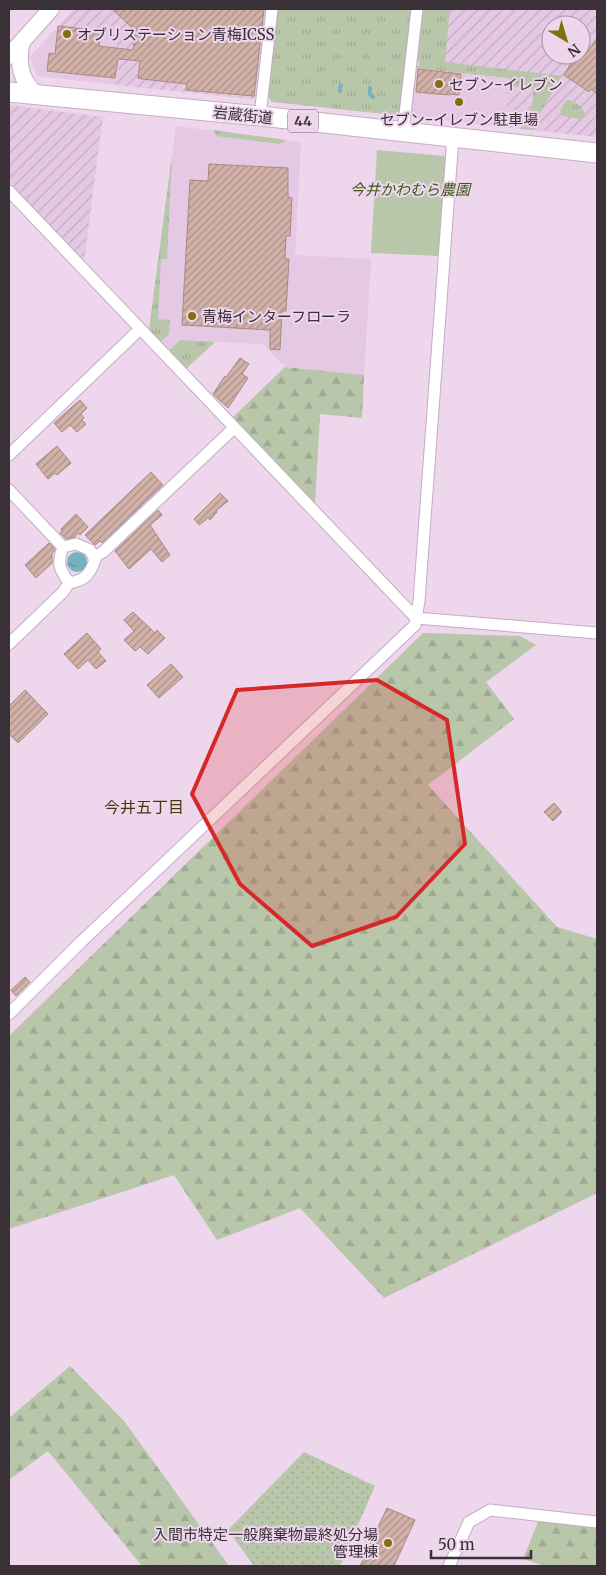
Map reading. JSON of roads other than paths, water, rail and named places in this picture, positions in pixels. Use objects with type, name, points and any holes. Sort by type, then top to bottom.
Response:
[{"type":"main road","points":[[9,56],[51,9]]},
{"type":"main road","points":[[22,41],[19,60],[20,69],[30,88],[38,95]]},
{"type":"main road","name":"岩蔵街道","points":[[9,92],[260,116],[597,153]]},
{"type":"street","points":[[260,116],[272,9]]},
{"type":"street","points":[[403,132],[417,9]]},
{"type":"street","points":[[9,1014],[81,942],[415,625],[454,137]]},
{"type":"street","points":[[9,191],[416,618],[597,633]]},
{"type":"street","points":[[9,455],[140,329]]},
{"type":"street","points":[[94,557],[103,552],[234,428]]},
{"type":"street","points":[[9,490],[63,547]]},
{"type":"street","points":[[63,547],[76,544],[90,550],[95,560],[90,573],[80,581],[69,583]]},
{"type":"street","points":[[63,547],[58,561],[62,573],[69,583]]},
{"type":"street","points":[[9,644],[64,592],[69,583]]},
{"type":"street","points":[[449,1566],[469,1522],[490,1510],[597,1522]]},
{"type":"water","points":[[77,552],[84,555],[87,562],[84,569],[77,572],[70,569],[67,562],[70,555]]},
{"type":"waterway","points":[[340,91],[341,85]]},
{"type":"waterway","points":[[370,88],[370,94],[373,97]]},
{"type":"place","name":"オブリステーション青梅ICSS","points":[[67,34]]},
{"type":"place","name":"セブン-イレブン","points":[[439,84]]},
{"type":"place","name":"セブン-イレブン駐車場","points":[[459,102]]},
{"type":"place","name":"青梅インターフローラ","points":[[192,316]]},
{"type":"place","name":"入間市特定一般廃棄物最終処分場 管理棟","points":[[388,1543]]},
{"type":"district","name":"今井五丁目","points":[[144,807]]},
{"type":"park label","name":"今井かわむら農園","points":[[410,189]]}]
